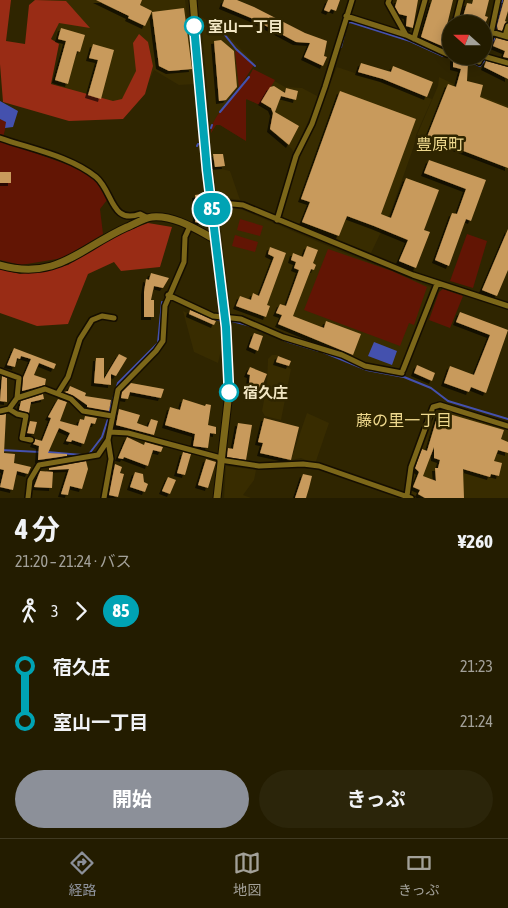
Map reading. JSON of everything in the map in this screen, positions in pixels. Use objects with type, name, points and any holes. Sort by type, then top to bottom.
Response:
[{"type":"street","points":[[193,0],[211,202],[225,317],[229,392],[217,498]]},
{"type":"street","points":[[277,220],[296,156],[312,124],[325,88],[352,0]]},
{"type":"street","points":[[388,0],[406,35]]},
{"type":"street","points":[[414,39],[425,0]]},
{"type":"street","points":[[457,15],[461,0]]},
{"type":"street","points":[[492,27],[498,0]]},
{"type":"street","points":[[346,16],[406,35],[442,52]]},
{"type":"street","points":[[492,32],[506,36],[508,26]]},
{"type":"street","points":[[492,59],[508,63]]},
{"type":"street","points":[[0,138],[86,169],[104,184],[116,208],[126,216],[131,217],[140,214],[148,218]]},
{"type":"street","points":[[211,202],[243,205],[437,284],[508,306]]},
{"type":"street","points":[[0,264],[24,270],[59,265],[72,260],[96,243],[148,218],[169,218],[190,226],[216,240]]},
{"type":"street","points":[[28,498],[30,480],[39,465],[98,455],[108,440],[119,386],[156,351],[163,341],[164,309],[168,295],[184,262],[185,235],[190,226]]},
{"type":"street","points":[[168,295],[207,314],[250,322],[283,337],[336,352],[365,366],[402,371],[437,284]]},
{"type":"street","points":[[58,393],[68,377],[80,339],[92,320],[102,316],[114,318]]},
{"type":"street","points":[[0,370],[19,378],[17,398],[9,409],[0,411]]},
{"type":"street","points":[[17,398],[45,389],[71,399],[83,411],[112,416]]},
{"type":"street","points":[[110,432],[128,433],[221,459],[259,466],[303,464],[319,466],[409,497],[411,467],[433,407],[440,406],[508,426]]},
{"type":"street","points":[[9,409],[17,414],[26,416],[22,438],[31,440]]},
{"type":"street","points":[[104,498],[111,459],[108,440]]},
{"type":"shaded area","points":[[0,0],[11,0],[6,41],[25,44],[29,5],[35,0],[66,1],[90,28],[59,23],[51,39],[59,44],[51,84],[113,101],[122,99],[136,71],[133,43],[139,34],[148,42],[153,66],[145,94],[123,119],[69,121],[3,102],[0,64]]},
{"type":"shaded area","points":[[38,0],[185,0],[195,84],[179,85],[154,70],[145,90],[126,112],[60,93],[61,85],[54,83],[61,45],[55,43],[57,28]]},
{"type":"shaded area","points":[[201,17],[222,29],[255,64],[220,111],[250,77],[253,69],[285,87],[302,88],[319,97],[294,153],[291,148],[269,131],[273,112],[248,99],[246,100],[246,141],[220,125],[216,125],[211,133]]},
{"type":"shaded area","points":[[237,50],[254,65],[239,88],[235,52]]},
{"type":"shaded area","points":[[337,67],[432,99],[416,135],[415,143],[391,211],[371,253],[284,218],[282,215],[300,153]]},
{"type":"shaded area","points":[[253,69],[275,80],[260,105],[246,99],[246,141],[220,125],[216,125],[211,133],[216,118]]},
{"type":"shaded area","points":[[439,77],[468,91],[508,106],[508,170],[445,148],[417,135],[438,86]]},
{"type":"shaded area","points":[[0,101],[18,111],[13,127],[5,128],[6,122],[0,119]]},
{"type":"shaded area","points":[[0,119],[7,122],[2,141],[74,167],[95,179],[107,200],[100,209],[103,234],[63,258],[21,265],[0,260]]},
{"type":"shaded area","points":[[213,167],[230,171],[240,200],[221,197],[216,191]]},
{"type":"shaded area","points":[[224,206],[243,210],[431,287],[399,370],[361,362],[343,353],[293,338],[263,324],[231,314],[219,211]]},
{"type":"shaded area","points":[[240,219],[263,226],[260,236],[237,230]]},
{"type":"shaded area","points":[[148,223],[172,227],[160,267],[121,271],[114,262],[88,274],[68,324],[37,326],[0,313],[0,269],[20,274],[68,265],[109,238]]},
{"type":"shaded area","points":[[467,234],[487,241],[473,288],[450,281]]},
{"type":"shaded area","points":[[235,235],[258,242],[255,252],[232,246]]},
{"type":"shaded area","points":[[328,249],[392,271],[427,287],[414,325],[409,323],[400,346],[304,310]]},
{"type":"shaded area","points":[[443,289],[463,296],[450,328],[429,320],[439,292]]},
{"type":"shaded area","points":[[183,311],[205,321],[208,317],[219,321],[222,346],[218,363],[194,352]]},
{"type":"shaded area","points":[[374,342],[397,351],[392,365],[368,356]]},
{"type":"shaded area","points":[[272,355],[278,355],[276,362],[291,369],[281,420],[265,416],[262,411],[267,384],[268,359]]},
{"type":"shaded area","points":[[439,409],[508,430],[508,498],[419,498],[411,494],[412,469],[434,411]]},
{"type":"shaded area","points":[[307,413],[329,423],[315,464],[301,458],[291,460]]},
{"type":"shaded area","points":[[226,466],[256,470],[254,480],[243,495],[251,498],[224,498]]},
{"type":"building","points":[[96,0],[142,0],[140,5],[152,11],[145,26]]},
{"type":"building","points":[[224,0],[237,0],[305,33],[327,41],[324,56],[327,57],[323,66],[304,57],[310,43],[296,42],[251,18],[222,6]]},
{"type":"building","points":[[328,0],[340,0],[336,11],[331,9],[329,12],[324,10]]},
{"type":"building","points":[[397,0],[418,0],[413,28],[406,26],[407,16],[399,14],[395,7]]},
{"type":"building","points":[[432,0],[453,0],[449,15],[442,15],[442,46],[421,37]]},
{"type":"building","points":[[473,0],[489,0],[485,15],[464,15],[467,3],[472,4]]},
{"type":"building","points":[[504,0],[508,0],[508,11],[505,21],[507,22],[502,31],[498,30],[497,26]]},
{"type":"building","points":[[184,8],[192,69],[169,71],[159,66],[152,12]]},
{"type":"building","points":[[61,28],[85,35],[80,52],[77,51],[68,84],[55,80],[66,41],[58,39]]},
{"type":"building","points":[[496,38],[508,41],[508,58],[503,57],[505,51],[493,46]]},
{"type":"building","points":[[221,40],[234,51],[237,87],[226,100],[219,101],[214,41]]},
{"type":"building","points":[[93,44],[114,50],[101,99],[88,95],[98,60],[89,58]]},
{"type":"building","points":[[361,63],[391,72],[393,66],[433,82],[427,97],[383,79],[358,72]]},
{"type":"building","points":[[492,63],[508,67],[508,79],[484,67],[485,65],[492,65]]},
{"type":"building","points":[[453,65],[468,65],[467,81],[483,85],[480,97],[508,108],[508,168],[427,137],[448,84],[456,87],[461,69],[453,67]]},
{"type":"building","points":[[274,86],[285,93],[286,88],[298,91],[296,100],[281,96],[275,112],[299,126],[289,145],[270,129],[273,113],[271,108],[261,102],[270,87]]},
{"type":"building","points":[[340,91],[416,119],[381,214],[391,218],[406,178],[439,190],[424,230],[430,232],[416,268],[399,261],[408,240],[374,226],[347,216],[339,236],[302,222],[310,202],[301,199]]},
{"type":"building","points":[[213,154],[223,154],[225,166],[215,167]]},
{"type":"building","points":[[429,160],[486,180],[471,221],[466,219],[449,266],[435,260],[452,213],[457,214],[466,189],[424,173]]},
{"type":"building","points":[[0,172],[11,172],[11,183],[0,183]]},
{"type":"building","points":[[202,194],[206,213],[200,223],[195,222],[197,210],[195,195]]},
{"type":"building","points":[[508,229],[508,270],[497,296],[482,290]]},
{"type":"building","points":[[307,246],[318,250],[313,263],[316,265],[314,270],[311,269],[293,316],[324,328],[326,321],[361,334],[353,355],[278,324],[282,315],[276,313],[280,304],[286,306],[299,270],[294,268],[296,262],[291,260],[293,253],[303,257]]},
{"type":"building","points":[[270,247],[286,253],[267,305],[270,306],[266,317],[236,306],[240,296],[251,300],[253,293],[259,296],[274,257],[268,254]]},
{"type":"building","points":[[151,273],[169,278],[163,288],[154,286],[151,300],[154,300],[154,317],[144,317],[146,279],[149,280]]},
{"type":"building","points":[[190,310],[216,321],[214,325],[189,314]]},
{"type":"building","points":[[460,312],[508,330],[486,393],[471,387],[469,392],[444,383],[450,366],[474,375],[490,335],[456,322]]},
{"type":"building","points":[[254,333],[263,336],[258,351],[249,347]]},
{"type":"building","points":[[14,348],[56,364],[54,369],[39,363],[34,375],[46,379],[45,385],[22,391],[23,378],[31,359],[21,356],[20,359],[17,358],[15,367],[7,365]]},
{"type":"building","points":[[119,354],[127,358],[116,376],[111,374],[111,385],[94,383],[96,358],[104,358],[104,379]]},
{"type":"building","points":[[278,356],[291,361],[289,366],[276,362]]},
{"type":"building","points":[[417,365],[435,373],[432,381],[414,373]]},
{"type":"building","points":[[250,367],[267,374],[259,394],[248,392],[250,375],[247,374]]},
{"type":"building","points":[[2,376],[7,378],[7,402],[0,401]]},
{"type":"building","points":[[131,383],[164,389],[161,398],[130,392],[128,399],[121,398],[122,392]]},
{"type":"building","points":[[70,386],[86,393],[85,396],[111,400],[109,411],[87,407],[87,405],[74,396],[64,392],[68,391]]},
{"type":"building","points":[[43,394],[44,399],[31,402],[29,413],[19,410],[21,401]]},
{"type":"building","points":[[58,399],[67,402],[60,421],[78,426],[80,419],[84,420],[85,416],[97,418],[95,424],[91,423],[84,444],[72,440],[71,442],[66,441],[70,433],[59,428],[48,453],[67,454],[67,456],[38,460],[39,446],[33,444],[35,439],[42,441],[51,418],[48,417]]},
{"type":"building","points":[[183,399],[205,406],[206,404],[211,405],[208,425],[216,427],[216,434],[210,433],[208,448],[193,446],[195,434],[165,425],[170,407],[180,410]]},
{"type":"building","points":[[119,409],[140,415],[137,423],[148,427],[151,419],[158,421],[154,435],[116,425]]},
{"type":"building","points":[[439,411],[504,430],[501,439],[508,442],[508,453],[498,450],[494,461],[502,463],[499,476],[491,474],[490,477],[463,469],[464,498],[425,498],[418,494],[420,490],[413,487],[419,472],[415,468],[422,449],[427,451]],"holes":[[[434,447],[434,458],[440,460],[438,468],[435,468],[436,481],[423,476]]]},
{"type":"building","points":[[6,414],[4,453],[15,454],[14,463],[31,467],[28,474],[17,471],[13,490],[0,487],[4,470],[0,469],[0,415]]},
{"type":"building","points":[[264,418],[299,427],[291,460],[260,453],[263,443],[258,442]]},
{"type":"building","points":[[30,421],[37,422],[34,434],[27,433]]},
{"type":"building","points":[[238,423],[252,425],[246,460],[227,457],[228,448],[233,449]]},
{"type":"building","points":[[127,437],[144,445],[145,442],[163,447],[161,452],[153,450],[148,466],[124,457],[123,459],[118,458]]},
{"type":"building","points":[[183,452],[191,454],[185,475],[177,473]]},
{"type":"building","points":[[206,459],[216,462],[208,488],[198,485]]},
{"type":"building","points":[[86,461],[88,469],[82,489],[70,486],[68,495],[61,494],[69,469],[49,470],[49,468]]},
{"type":"building","points":[[115,464],[122,467],[120,473],[124,474],[118,497],[109,495]]},
{"type":"building","points":[[40,471],[53,472],[52,488],[34,487]]},
{"type":"building","points":[[135,472],[143,474],[144,482],[148,484],[145,492],[130,487]]},
{"type":"building","points":[[303,474],[312,476],[306,498],[295,498]]},
{"type":"building","points":[[168,477],[176,480],[170,494],[162,491]]},
{"type":"waterway","points":[[496,28],[502,0]]},
{"type":"waterway","points":[[341,47],[347,23],[350,22],[410,41],[442,56]]},
{"type":"waterway","points":[[209,24],[221,30],[236,49],[255,66]]},
{"type":"waterway","points":[[492,43],[494,39]]},
{"type":"waterway","points":[[220,112],[249,77]]},
{"type":"waterway","points":[[109,413],[118,383],[158,343],[162,302]]},
{"type":"waterway","points":[[202,314],[219,320]]},
{"type":"waterway","points":[[232,321],[251,326]]},
{"type":"waterway","points":[[260,330],[289,342],[319,351]]},
{"type":"waterway","points":[[323,352],[367,370],[404,377],[431,388],[448,401],[508,419]]},
{"type":"waterway","points":[[89,454],[102,437],[108,419]]},
{"type":"waterway","points":[[0,450],[40,452]]},
{"type":"waterway","points":[[47,452],[82,455]]},
{"type":"bus line","name":"85","points":[[194,26],[207,170],[226,327],[229,392]]},
{"type":"place","name":"室山一丁目","points":[[194,26]]},
{"type":"place","name":"宿久庄","points":[[229,392]]},
{"type":"district","name":"豊原町","points":[[440,144]]},
{"type":"district","name":"藤の里一丁目","points":[[404,420]]}]
